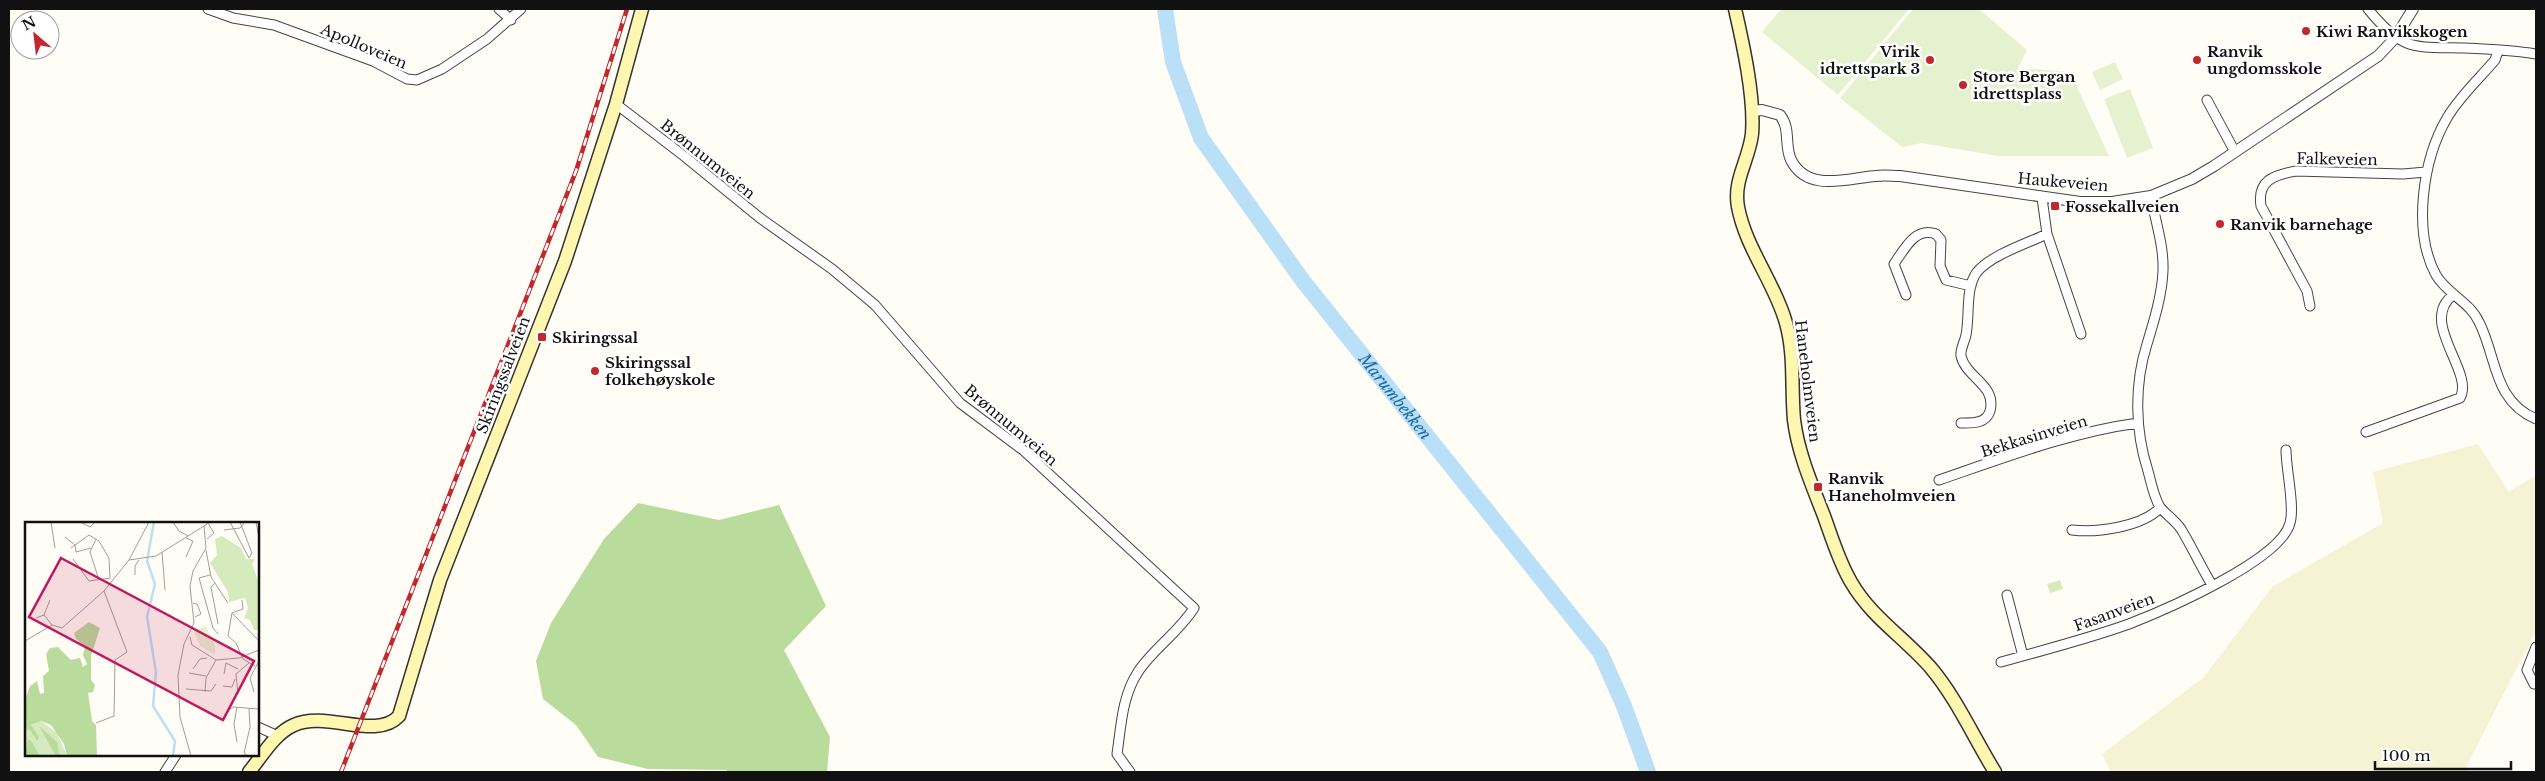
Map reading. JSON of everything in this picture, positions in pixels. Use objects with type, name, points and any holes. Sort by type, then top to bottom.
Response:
[{"type":"main road","name":"Skiringssalveien","points":[[248,772],[278,736],[294,724],[310,720],[379,727],[394,721],[403,706],[440,580],[565,261],[616,104],[642,9]]},
{"type":"main road","name":"Haneholmveien","points":[[1735,9],[1752,111],[1752,135],[1737,182],[1737,204],[1746,234],[1774,292],[1786,324],[1791,351],[1796,434],[1818,499],[1843,565],[1857,592],[1875,615],[1933,671],[1951,697],[1994,772]]},
{"type":"street","name":"Apolloveien","points":[[208,9],[233,18],[274,25],[373,61],[407,79],[417,80],[442,69],[487,39],[511,20],[521,9]]},
{"type":"street","points":[[499,9],[511,20]]},
{"type":"street","points":[[2368,9],[2395,38],[2423,48],[2536,54]]},
{"type":"street","name":"Haukeveien","points":[[1752,111],[1762,110],[1780,116],[1785,125],[1792,161],[1797,169],[1812,179],[1831,182],[1879,175],[1900,176],[2042,198],[2106,203],[2151,196],[2192,179],[2235,152],[2319,94],[2366,66],[2395,38],[2413,9]]},
{"type":"street","points":[[2498,51],[2495,60],[2447,117],[2438,136],[2426,172],[2424,235],[2435,272],[2453,296],[2469,309],[2479,321],[2504,392],[2516,406],[2536,418]]},
{"type":"street","points":[[2207,100],[2235,152]]},
{"type":"street","name":"Brønnumveien","points":[[616,104],[760,218],[832,269],[875,305],[960,403],[1023,450],[1194,608],[1183,624],[1138,671],[1129,690],[1122,713],[1117,754],[1130,772]]},
{"type":"street","name":"Falkeveien","points":[[2310,306],[2306,292],[2261,206],[2260,191],[2264,185],[2282,174],[2296,171],[2403,174],[2426,172]]},
{"type":"street","points":[[2151,196],[2161,240],[2163,270],[2152,329],[2143,360],[2138,423],[2147,468],[2160,508],[2171,516],[2182,530],[2212,585]]},
{"type":"street","points":[[2042,198],[2047,234],[2080,334]]},
{"type":"street","points":[[1906,295],[1894,264],[1914,238],[1924,232],[1936,234],[1941,240],[1940,266],[1946,280],[1971,286]]},
{"type":"street","points":[[1961,423],[1984,419],[1989,414],[1991,402],[1988,391],[1965,364],[1961,355],[1968,325],[1971,286],[1976,273],[1987,262],[2047,234]]},
{"type":"street","points":[[2366,432],[2460,398],[2464,387],[2446,337],[2442,317],[2444,303],[2453,296]]},
{"type":"street","name":"Bekkasinveien","points":[[1940,480],[2047,445],[2116,426],[2138,423]]},
{"type":"street","name":"Fasanveien","points":[[2001,662],[2132,622],[2224,580],[2284,538],[2291,522],[2286,450]]},
{"type":"street","points":[[2072,530],[2102,531],[2146,518],[2160,508]]},
{"type":"street","points":[[2008,595],[2023,656]]},
{"type":"street","points":[[2534,684],[2527,670],[2536,647]]},
{"type":"street","points":[[259,727],[278,736]]},
{"type":"street","points":[[166,772],[175,756]]},
{"type":"shaded area","points":[[2478,444],[2509,492],[2536,475],[2536,631],[2466,767],[2469,772],[2111,772],[2102,754],[2203,678],[2273,586],[2383,523],[2373,472]]},
{"type":"green space","points":[[1781,9],[1909,9],[1838,95],[1762,32]]},
{"type":"green space","name":"Store Bergan idrettsplass","points":[[1913,9],[1979,9],[2027,50],[2018,68],[2070,72],[2109,156],[1998,156],[1922,143],[1902,147],[1840,98]]},
{"type":"green space","points":[[2115,62],[2123,79],[2100,90],[2092,72]]},
{"type":"green space","points":[[2130,89],[2153,148],[2127,158],[2104,99]]},
{"type":"green space","points":[[638,503],[719,520],[779,505],[826,606],[784,650],[830,737],[827,772],[727,772],[727,770],[648,769],[598,757],[576,725],[543,699],[536,661],[551,623],[604,539]]},
{"type":"green space","points":[[2060,580],[2063,589],[2050,593],[2047,584]]},
{"type":"waterway","name":"Marumbekken","points":[[1165,9],[1173,62],[1201,138],[1303,281],[1600,652],[1624,706],[1648,772]]},
{"type":"railway","points":[[341,772],[576,171],[627,9]]},
{"type":"place","name":"Kiwi Ranvikskogen","points":[[2306,31]]},
{"type":"place","name":"Virik idrettspark 3","points":[[1930,60]]},
{"type":"place","name":"Ranvik ungdomsskole","points":[[2197,60]]},
{"type":"place","name":"Store Bergan idrettsplass","points":[[1963,85]]},
{"type":"place","name":"Fossekallveien","points":[[2055,206]]},
{"type":"place","name":"Ranvik barnehage","points":[[2220,224]]},
{"type":"place","name":"Skiringssal","points":[[542,337]]},
{"type":"place","name":"Skiringssal folkehøyskole","points":[[595,371]]},
{"type":"place","name":"Ranvik Haneholmveien","points":[[1818,487]]}]
